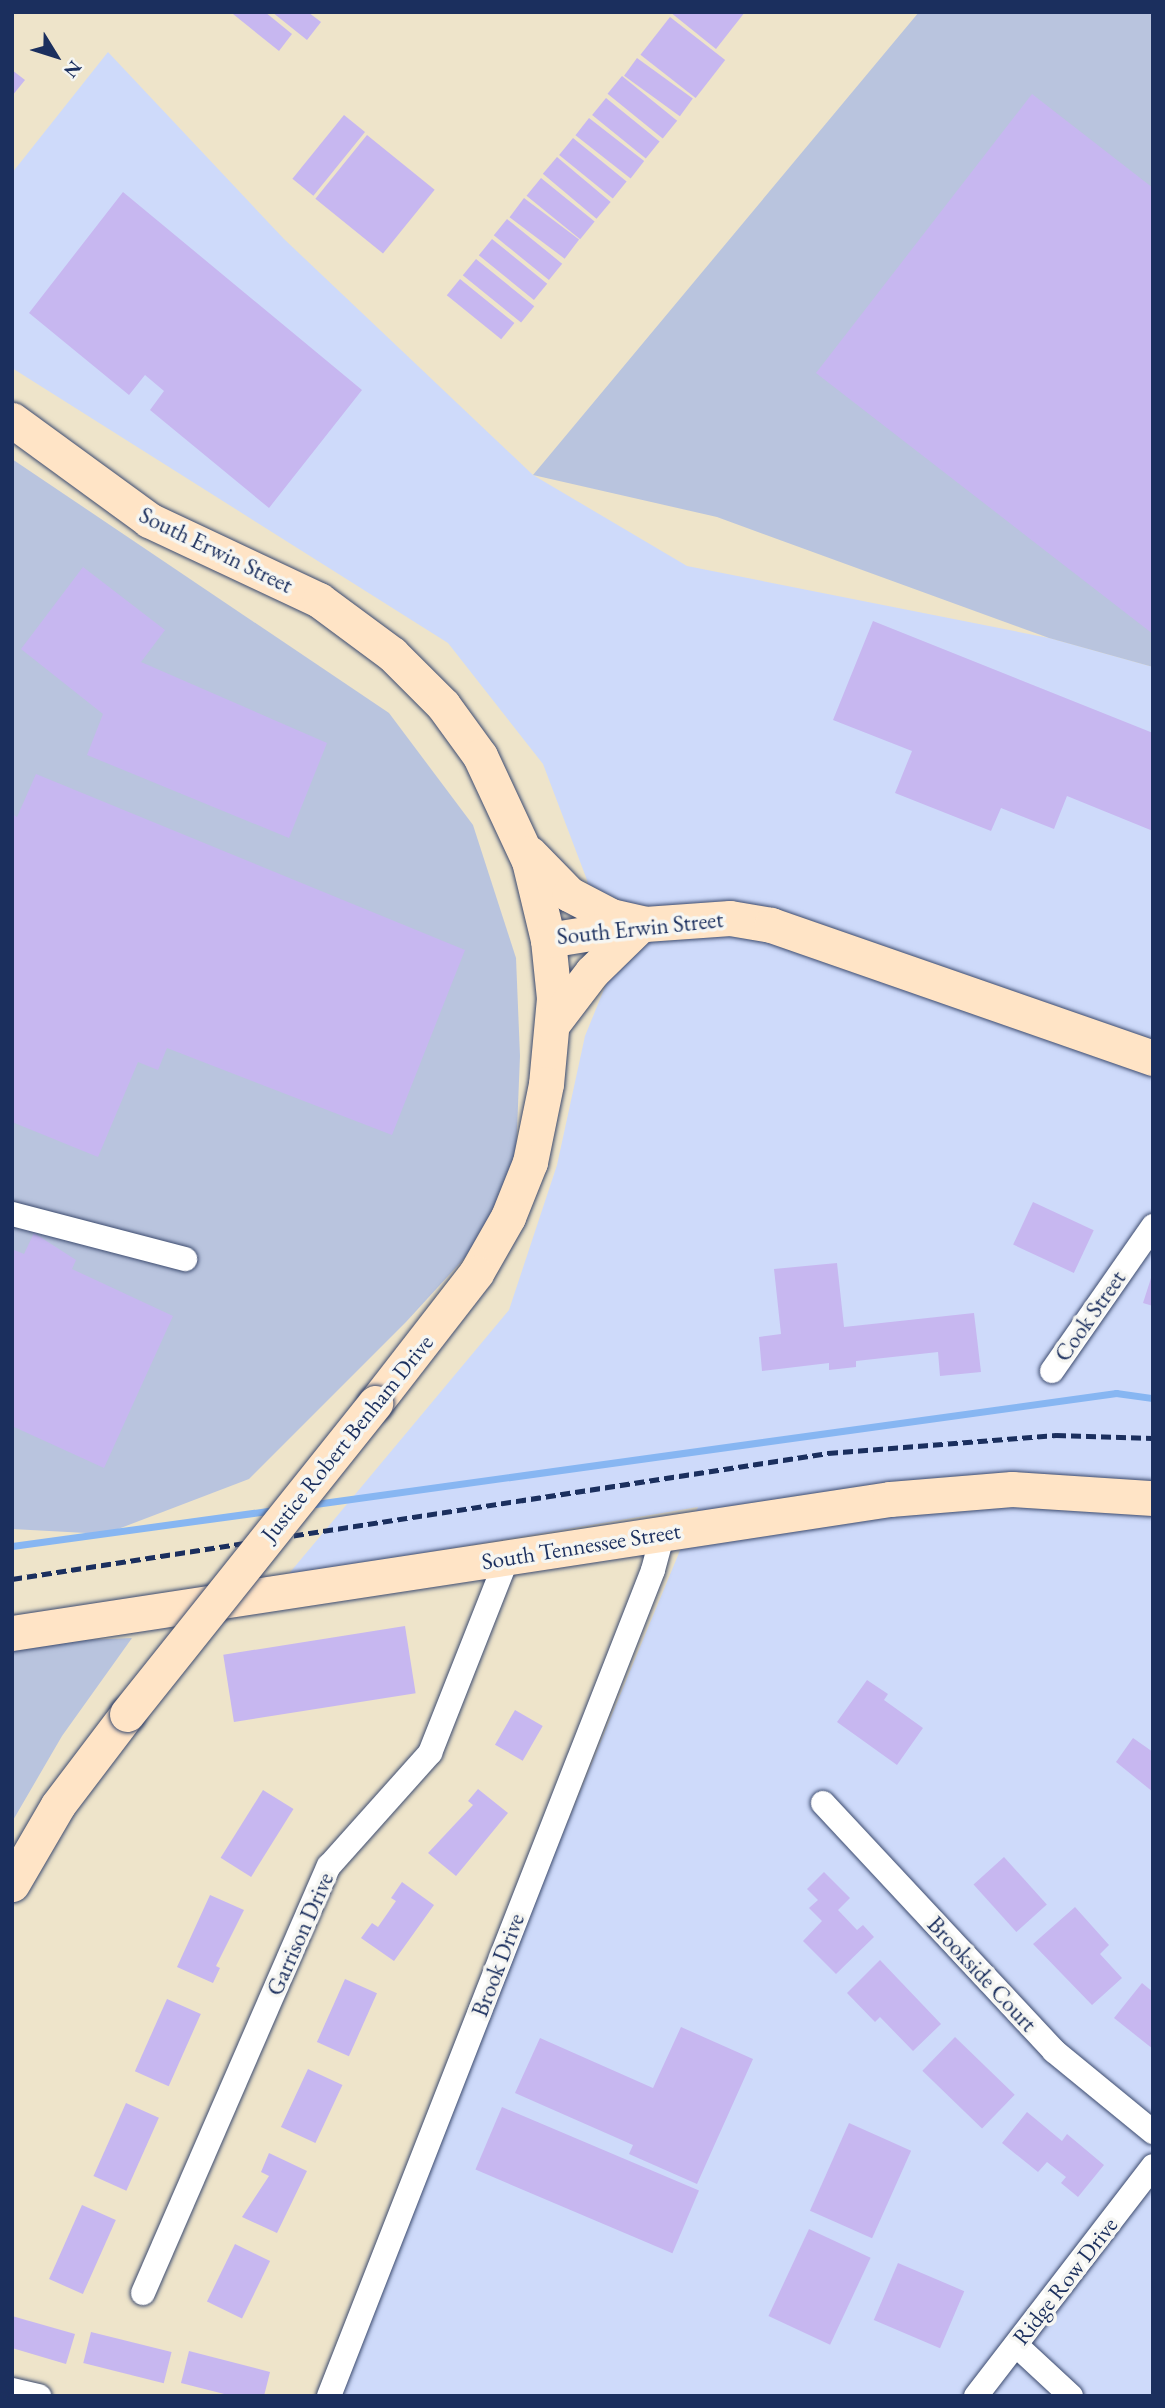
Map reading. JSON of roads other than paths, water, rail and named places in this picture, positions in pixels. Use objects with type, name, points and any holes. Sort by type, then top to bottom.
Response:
[{"type":"street","name":"South Erwin Street","points":[[12,420],[132,510],[179,536],[319,600],[392,654],[469,739],[493,778],[524,848],[548,940],[642,925],[730,918],[771,925],[1153,1058]]},
{"type":"street","points":[[524,848],[569,894],[611,916],[642,925]]},
{"type":"street","points":[[553,1023],[592,972],[642,925]]},
{"type":"street","name":"Justice Robert Benham Drive","points":[[12,1884],[58,1805],[127,1714],[455,1304],[508,1217],[540,1121],[553,1023],[548,940]]},
{"type":"street","points":[[12,1214],[186,1259]]},
{"type":"street","name":"Cook Street","points":[[1052,1371],[1153,1226]]},
{"type":"street","name":"South Tennessee Street","points":[[12,1633],[663,1533],[979,1490],[1089,1491],[1153,1498]]},
{"type":"street","name":"Brook Drive","points":[[329,2396],[653,1570],[663,1533]]},
{"type":"street","name":"Garrison Drive","points":[[143,2293],[329,1866],[430,1754],[507,1559]]},
{"type":"street","name":"Brookside Court","points":[[823,1803],[1055,2050],[1153,2132]]},
{"type":"street","name":"Ridge Row Drive","points":[[976,2396],[1153,2166]]},
{"type":"street","points":[[1016,2345],[1071,2396]]},
{"type":"street","points":[[12,2390],[39,2396]]},
{"type":"waterway","points":[[308,1505],[1116,1393],[1153,1398]]},
{"type":"waterway","points":[[12,1546],[275,1510]]},
{"type":"railway","points":[[12,1579],[828,1453],[1056,1435],[1153,1438]]}]
